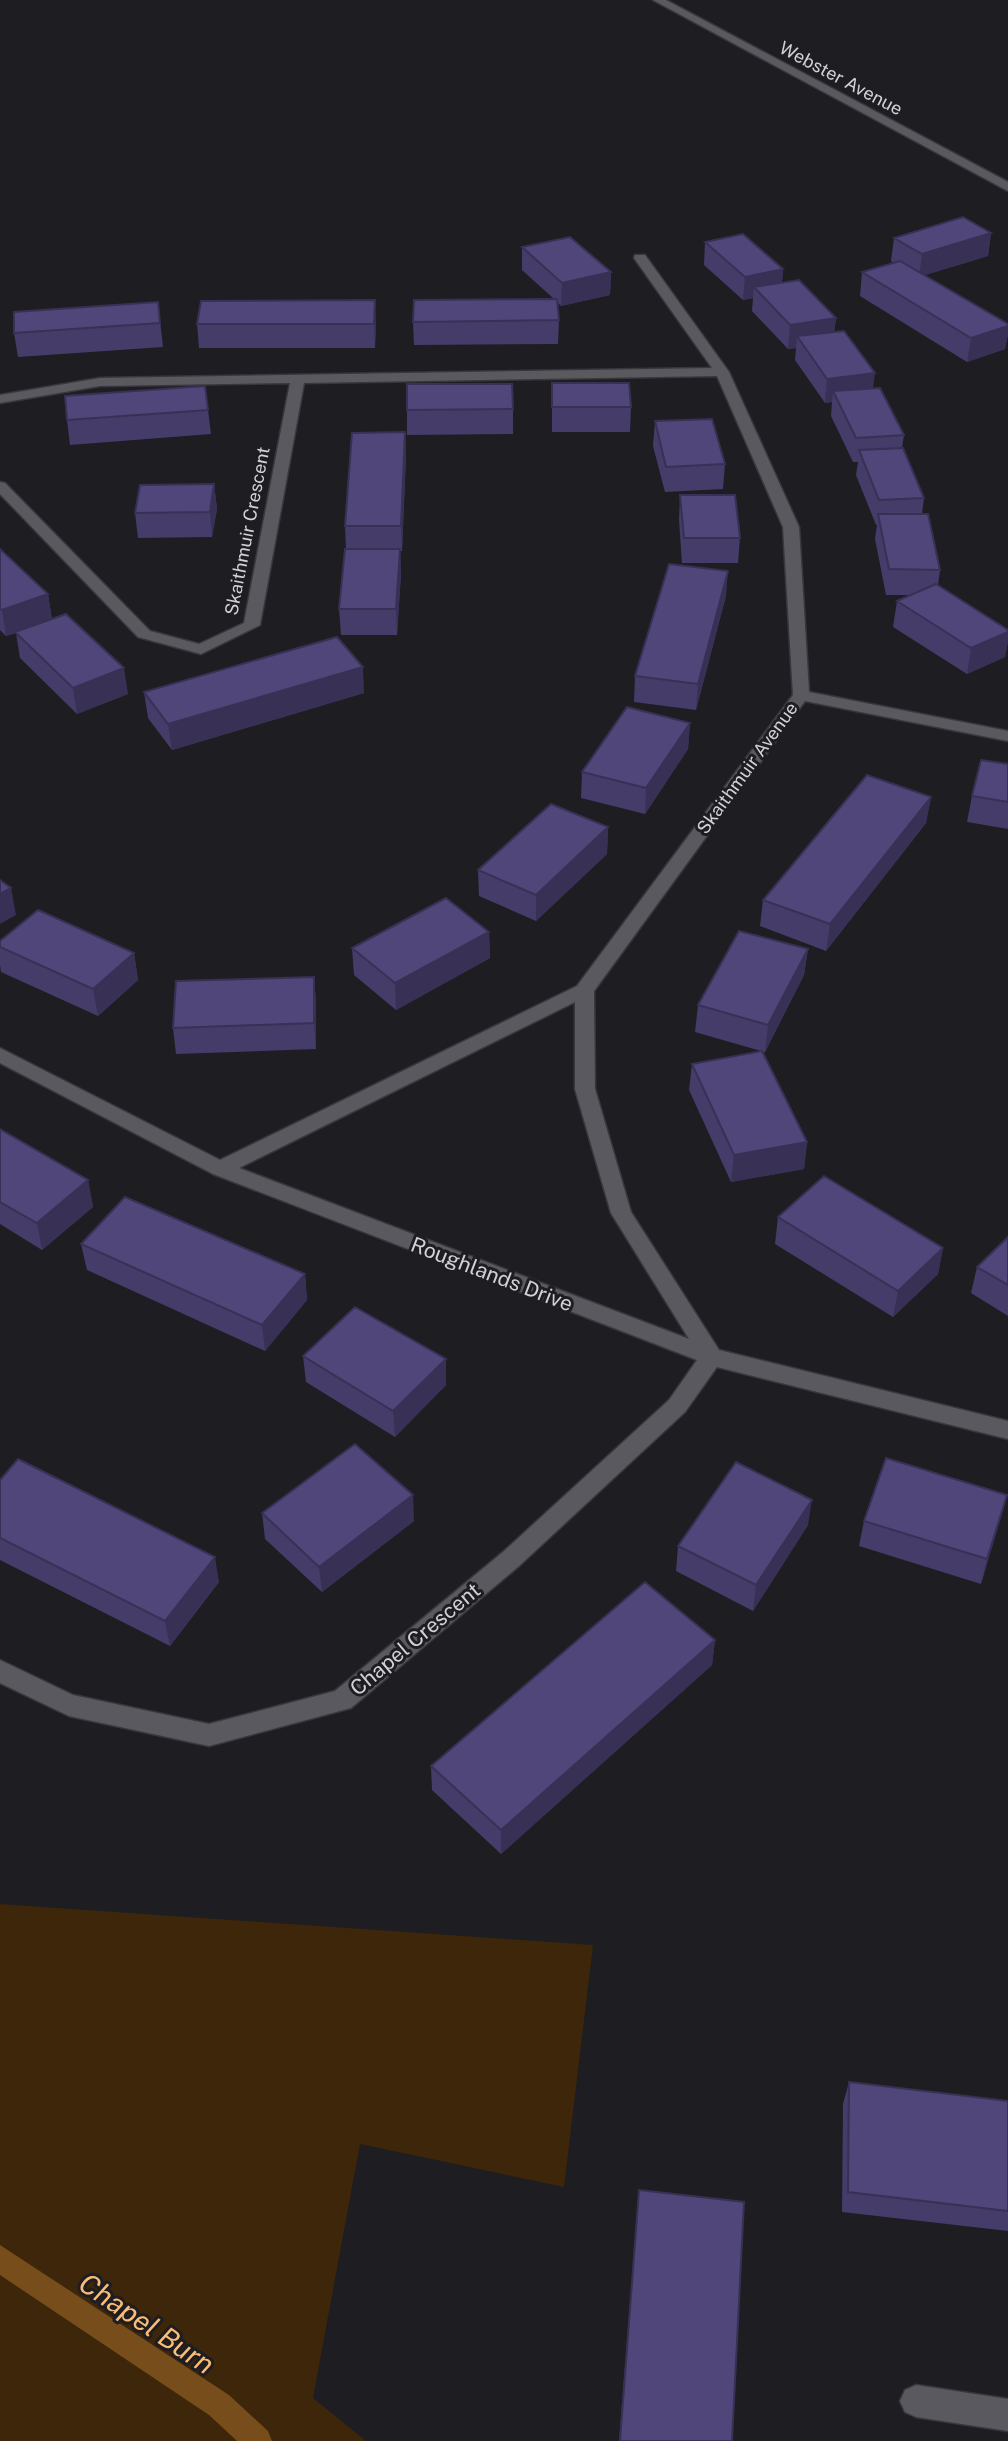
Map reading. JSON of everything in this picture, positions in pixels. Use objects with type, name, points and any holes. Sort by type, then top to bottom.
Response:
[{"type":"street","name":"Webster Avenue","points":[[658,0],[1008,187]]},
{"type":"street","name":"Skaithmuir Avenue","points":[[220,1169],[584,990],[801,695],[791,527],[722,372],[640,258]]},
{"type":"street","points":[[0,399],[100,382],[722,372]]},
{"type":"street","name":"Skaithmuir Crescent","points":[[0,486],[144,634],[201,649],[252,625],[275,490],[298,380]]},
{"type":"street","points":[[801,695],[1008,736]]},
{"type":"street","points":[[584,990],[585,1089],[621,1213],[712,1357]]},
{"type":"street","name":"Roughlands Drive","points":[[0,1055],[220,1169],[712,1357],[1008,1430]]},
{"type":"street","name":"Chapel Crescent","points":[[0,1671],[69,1705],[209,1735],[342,1700],[511,1559],[677,1406],[712,1357]]},
{"type":"street","points":[[916,2401],[1008,2415]]},
{"type":"shaded area","points":[[0,1904],[593,1945],[564,2187],[360,2144],[313,2398],[366,2441],[0,2441]]},
{"type":"building","points":[[963,217],[991,233],[922,254],[894,238]]},
{"type":"building","points":[[743,234],[783,269],[745,277],[705,242]]},
{"type":"building","points":[[570,237],[611,272],[562,283],[522,247]]},
{"type":"building","points":[[900,261],[1008,326],[971,338],[862,272]]},
{"type":"building","points":[[799,280],[836,318],[790,325],[754,287]]},
{"type":"building","points":[[557,299],[559,320],[413,322],[414,300]]},
{"type":"building","points":[[375,300],[374,324],[197,324],[201,301]]},
{"type":"building","points":[[158,302],[160,323],[14,333],[14,312]]},
{"type":"building","points":[[844,331],[875,373],[827,379],[797,336]]},
{"type":"building","points":[[552,383],[629,383],[631,407],[552,407]]},
{"type":"building","points":[[407,384],[512,384],[513,409],[407,410]]},
{"type":"building","points":[[205,386],[208,410],[67,420],[65,396]]},
{"type":"building","points":[[880,388],[904,435],[856,438],[833,391]]},
{"type":"building","points":[[712,419],[725,464],[666,467],[655,421]]},
{"type":"building","points":[[405,432],[401,526],[345,526],[352,433]]},
{"type":"building","points":[[903,448],[924,498],[879,500],[859,450]]},
{"type":"building","points":[[214,484],[210,512],[135,513],[140,485]]},
{"type":"building","points":[[680,495],[735,495],[740,538],[684,538]]},
{"type":"building","points":[[878,514],[928,514],[940,570],[889,569]]},
{"type":"building","points":[[0,549],[48,594],[0,609]]},
{"type":"building","points":[[345,549],[400,549],[396,609],[339,609]]},
{"type":"building","points":[[669,564],[728,571],[698,684],[635,676]]},
{"type":"building","points":[[936,584],[1008,632],[971,648],[897,601]]},
{"type":"building","points":[[66,614],[124,668],[73,688],[15,632]]},
{"type":"building","points":[[337,637],[363,667],[168,724],[144,692]]},
{"type":"building","points":[[627,707],[690,723],[646,788],[582,772]]},
{"type":"building","points":[[981,760],[1008,764],[1008,802],[972,796]]},
{"type":"building","points":[[867,775],[931,797],[830,924],[763,900]]},
{"type":"building","points":[[551,804],[608,827],[536,895],[478,870]]},
{"type":"building","points":[[0,880],[11,888],[0,894]]},
{"type":"building","points":[[446,898],[489,932],[395,983],[352,948]]},
{"type":"building","points":[[38,910],[134,953],[93,989],[0,947],[0,941]]},
{"type":"building","points":[[739,931],[808,949],[768,1025],[698,1005]]},
{"type":"building","points":[[314,977],[314,1023],[173,1028],[176,981]]},
{"type":"building","points":[[762,1051],[807,1142],[734,1155],[692,1064]]},
{"type":"building","points":[[0,1129],[88,1180],[37,1223],[0,1202]]},
{"type":"building","points":[[824,1176],[943,1248],[898,1291],[778,1217]]},
{"type":"building","points":[[125,1197],[305,1274],[262,1325],[81,1244]]},
{"type":"building","points":[[1008,1237],[1008,1285],[977,1267]]},
{"type":"building","points":[[355,1307],[446,1359],[393,1411],[303,1356]]},
{"type":"building","points":[[355,1444],[413,1495],[319,1567],[262,1513]]},
{"type":"building","points":[[886,1458],[1007,1495],[987,1559],[864,1521]]},
{"type":"building","points":[[18,1459],[215,1557],[165,1621],[0,1538],[0,1480]]},
{"type":"building","points":[[736,1462],[812,1500],[756,1585],[678,1546]]},
{"type":"building","points":[[645,1582],[715,1640],[501,1830],[431,1766]]},
{"type":"building","points":[[849,2082],[1008,2101],[1008,2211],[848,2192]]},
{"type":"building","points":[[639,2190],[744,2202],[732,2441],[620,2441]]},
{"type":"waterway","name":"Chapel Burn","points":[[0,2259],[219,2405],[258,2441]]}]
